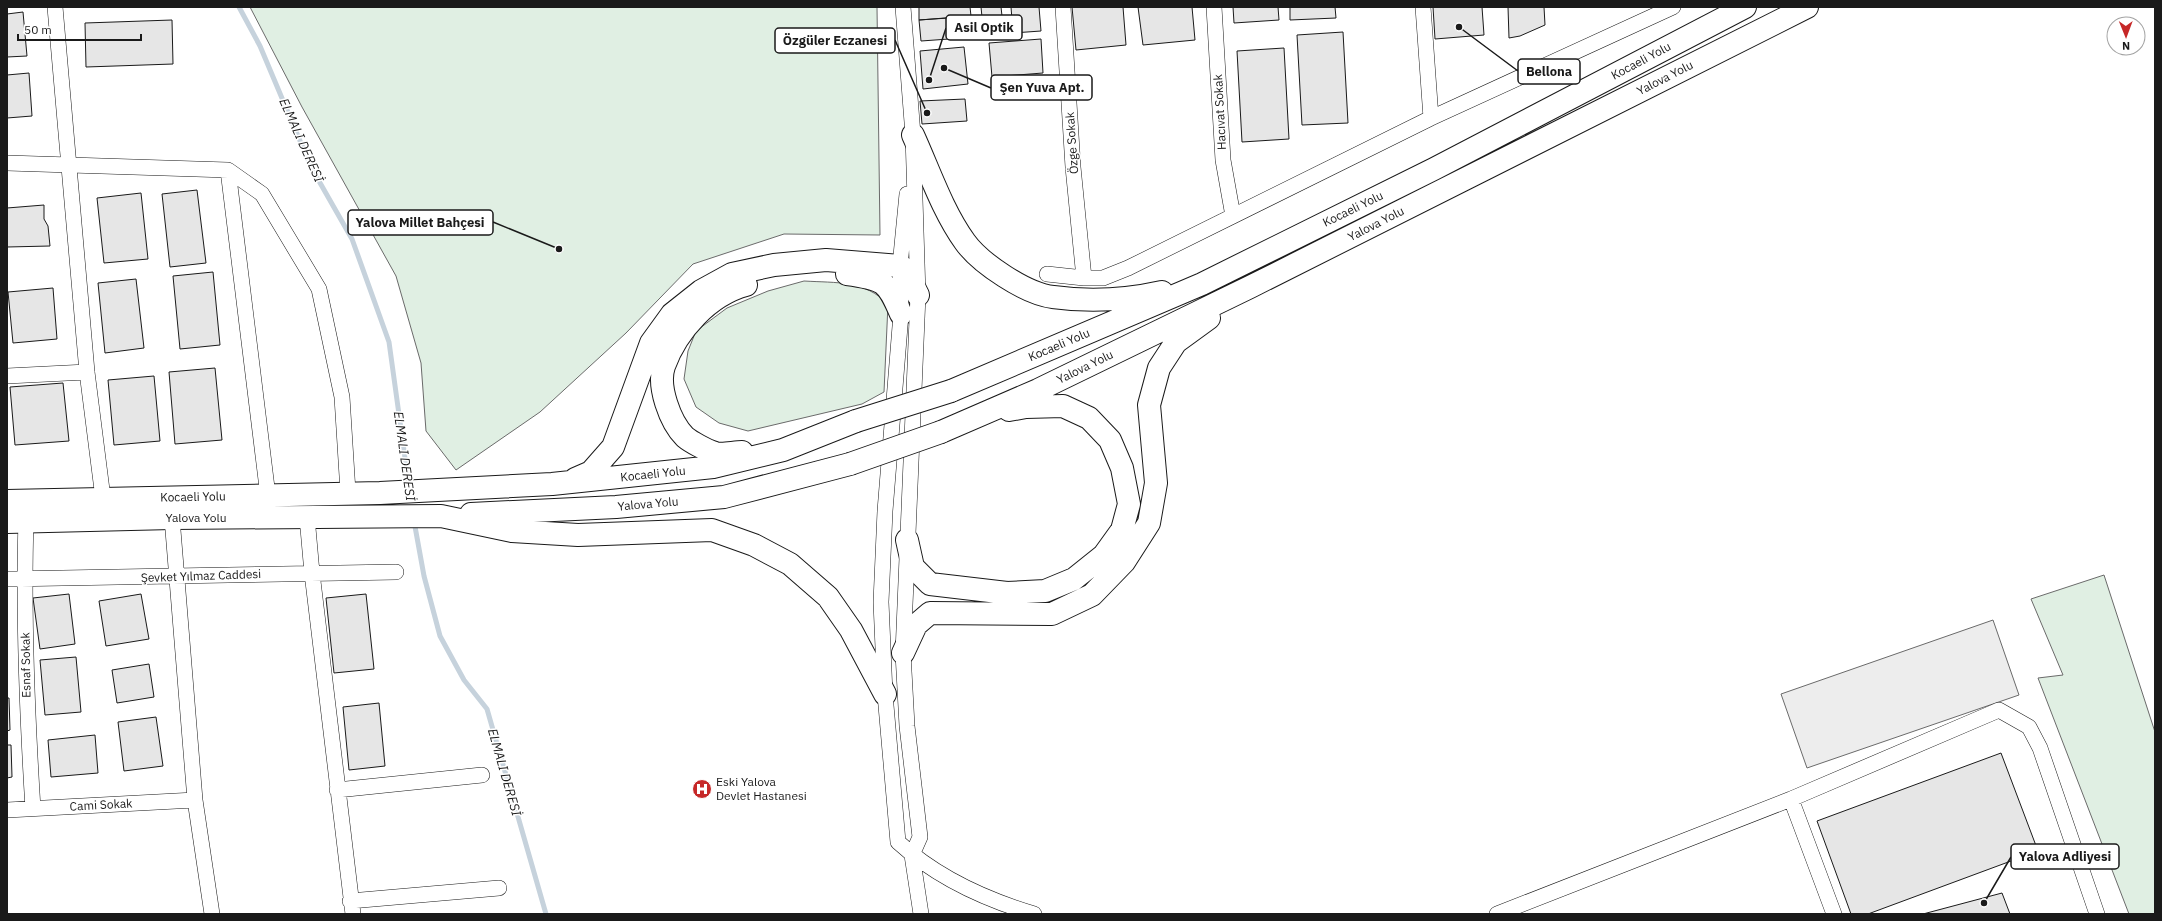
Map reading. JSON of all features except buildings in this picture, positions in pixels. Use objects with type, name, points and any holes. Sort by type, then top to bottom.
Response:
[{"type":"highway","name":"Kocaeli̇ Yolu","points":[[7,501],[268,496],[348,492],[380,493],[552,484],[713,467],[783,450],[856,421],[951,391],[1202,284],[1434,169],[1745,7]]},
{"type":"highway","name":"Yalova Yolu","points":[[17,521],[442,516],[616,508],[724,497],[850,464],[941,432],[1038,390],[1250,287],[1807,7]]},
{"type":"highway","points":[[913,135],[945,207],[965,242],[989,266],[1021,286],[1051,297],[1086,300],[1144,296],[1202,284]]},
{"type":"highway","points":[[552,484],[568,482],[591,472],[613,447],[651,343],[672,314],[701,291],[732,274],[774,265],[826,260],[900,266],[905,269],[918,295]]},
{"type":"highway","points":[[783,450],[716,453],[685,437],[670,414],[662,391],[664,367],[686,326],[705,308],[735,288],[796,273],[836,273],[872,277],[890,288],[901,314]]},
{"type":"highway","points":[[903,653],[916,625],[930,612],[1052,614],[1092,595],[1124,562],[1148,523],[1156,483],[1149,405],[1159,368],[1176,342],[1250,287]]},
{"type":"highway","points":[[908,540],[913,567],[930,584],[1006,594],[1045,591],[1074,579],[1104,555],[1122,530],[1129,504],[1122,468],[1110,440],[1089,418],[1063,406],[1026,407],[974,417]]},
{"type":"highway","points":[[442,516],[512,531],[578,535],[712,530],[754,545],[790,564],[828,597],[852,630],[885,694]]},
{"type":"street","points":[[55,7],[87,372],[103,498]]},
{"type":"street","points":[[903,7],[913,135],[918,295],[903,653],[907,726],[920,836],[912,855],[921,914]]},
{"type":"street","name":"Özge Sokak","points":[[1063,7],[1073,166],[1084,278]]},
{"type":"street","name":"Hacıvat Sokak","points":[[1214,7],[1223,160],[1233,216]]},
{"type":"street","points":[[1423,7],[1431,118]]},
{"type":"street","points":[[1047,274],[1084,278],[1104,278],[1128,268],[1431,118],[1673,7]]},
{"type":"street","points":[[913,135],[900,266],[901,314],[885,511],[881,602],[885,694],[898,842],[912,855],[934,871],[998,909],[1034,914]]},
{"type":"street","points":[[7,163],[228,170],[262,194],[320,289],[342,397],[348,492]]},
{"type":"street","points":[[228,170],[268,496]]},
{"type":"street","points":[[7,376],[87,372]]},
{"type":"street","points":[[307,517],[312,573],[351,907],[499,888]]},
{"type":"street","points":[[172,518],[194,800],[212,914]]},
{"type":"street","name":"Esnaf Sokak","points":[[17,521],[24,578],[27,718],[33,809]]},
{"type":"street","name":"Şevket Yılmaz Caddesi","points":[[7,580],[24,578],[177,577],[396,572]]},
{"type":"street","points":[[1497,914],[1524,910],[1791,799],[1998,710],[2029,727],[2040,748],[2097,914]]},
{"type":"street","points":[[337,790],[482,775]]},
{"type":"street","points":[[1791,799],[1834,914]]},
{"type":"street","name":"Cami Sokak","points":[[7,810],[194,800]]},
{"type":"green space","points":[[250,7],[877,7],[880,235],[784,234],[693,264],[626,333],[540,412],[456,470],[426,431],[421,363],[396,276],[302,107]]},
{"type":"green space","points":[[804,281],[849,284],[860,287],[879,296],[888,304],[884,392],[862,404],[748,431],[719,423],[696,407],[684,379],[688,351],[696,331],[727,308],[768,291]]},
{"type":"green space","points":[[2104,575],[2155,732],[2155,914],[2129,914],[2038,678],[2063,675],[2031,599]]},
{"type":"shaded area","points":[[1993,620],[2019,695],[1807,768],[1781,694]]},
{"type":"waterway","name":"ELMALI DERESİ","points":[[239,7],[260,46],[311,167],[352,239],[389,342],[409,487]]},
{"type":"waterway","name":"ELMALI DERESİ","points":[[414,521],[424,576],[440,636],[464,680],[487,709],[546,914]]},
{"type":"place","name":"Bellona","points":[[1459,27]]},
{"type":"place","name":"Şen Yuva Apt.","points":[[944,68]]},
{"type":"place","name":"Asil Optik","points":[[929,80]]},
{"type":"place","name":"Özgüler Eczanesi","points":[[927,113]]},
{"type":"place","name":"Yalova Millet Bahçesi","points":[[559,249]]},
{"type":"place","name":"Eski Yalova Devlet Hastanesi","points":[[702,789]]},
{"type":"place","name":"Yalova Adliyesi","points":[[1984,903]]}]
